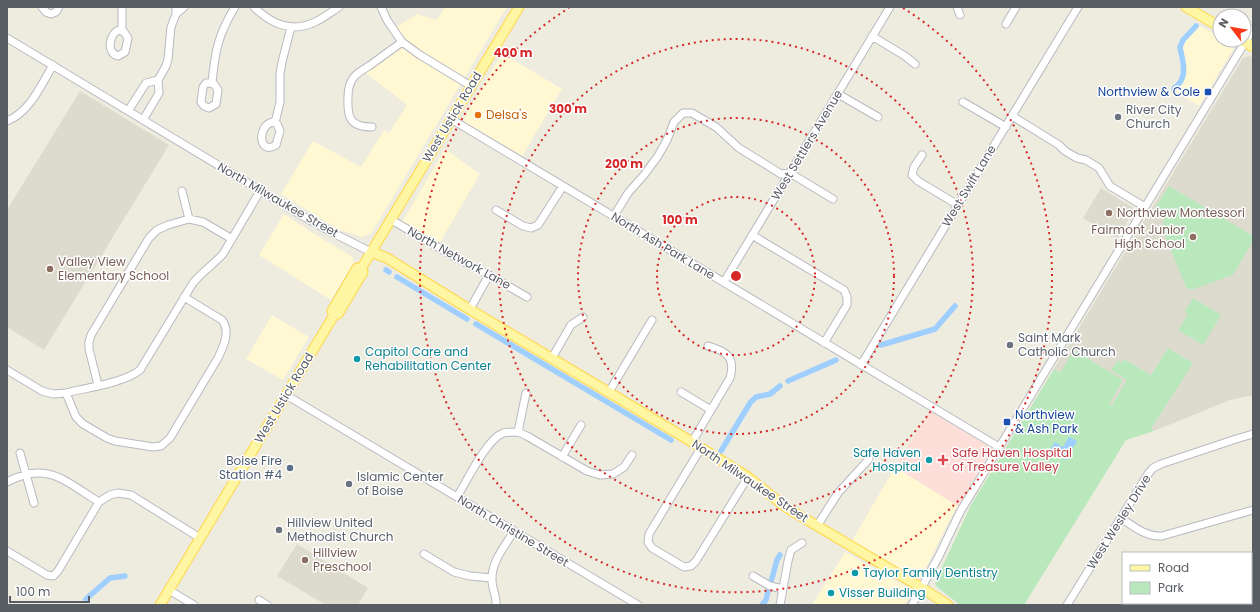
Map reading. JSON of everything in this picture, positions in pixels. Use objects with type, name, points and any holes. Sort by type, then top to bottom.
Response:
[{"type":"main road","name":"West Ustick Road","points":[[160,605],[334,314],[338,314],[363,272],[361,269],[518,7]]},
{"type":"main road","points":[[1186,7],[1212,22]]},
{"type":"main road","name":"North Milwaukee Street","points":[[371,252],[387,258],[692,442],[748,477],[783,505],[948,605]]},
{"type":"street","points":[[42,7],[46,12],[51,14],[56,12],[59,7]]},
{"type":"street","points":[[122,7],[122,31]]},
{"type":"street","points":[[143,120],[159,93],[158,80],[166,66],[168,59],[171,27],[176,10],[184,7]]},
{"type":"street","points":[[212,83],[215,56],[219,39],[235,7]]},
{"type":"street","points":[[254,7],[266,18],[291,27],[304,26],[315,22],[339,7]]},
{"type":"street","points":[[381,7],[387,20],[402,42],[420,55],[471,86]]},
{"type":"street","name":"West Settlers Avenue","points":[[724,282],[890,7]]},
{"type":"street","points":[[958,7],[960,15]]},
{"type":"street","points":[[1006,24],[1016,7]]},
{"type":"street","name":"West Swift Lane","points":[[861,365],[1078,7]]},
{"type":"street","points":[[275,123],[280,102],[280,74],[282,62],[291,27]]},
{"type":"street","points":[[872,36],[905,56],[915,64]]},
{"type":"street","name":"North Milwaukee Street","points":[[7,38],[260,191],[322,227],[371,252]]},
{"type":"street","points":[[372,127],[362,127],[351,120],[348,114],[349,86],[355,75],[402,42]]},
{"type":"street","points":[[912,605],[939,556],[960,512],[1243,48]]},
{"type":"street","points":[[7,121],[13,118],[28,105],[53,66]]},
{"type":"street","points":[[128,111],[146,84],[158,80]]},
{"type":"street","points":[[838,94],[878,117]]},
{"type":"street","points":[[963,102],[1006,126]]},
{"type":"street","points":[[614,216],[628,193],[658,156],[667,140],[674,122],[683,113],[692,113],[716,127],[739,148],[781,174],[790,173],[833,199]]},
{"type":"street","points":[[1012,116],[1059,144],[1066,151],[1077,158],[1086,160],[1099,168],[1110,186],[1145,207]]},
{"type":"street","name":"North Ash Park Lane","points":[[451,119],[999,448]]},
{"type":"street","points":[[922,155],[914,167],[912,175],[918,181],[958,205]]},
{"type":"street","points":[[496,210],[523,226],[531,228],[538,225],[564,186]]},
{"type":"street","points":[[182,191],[189,220]]},
{"type":"street","points":[[7,370],[42,391],[53,394],[66,393],[125,378],[135,374],[140,370],[193,283],[216,262],[222,254],[260,191]]},
{"type":"street","points":[[98,385],[89,349],[91,335],[149,238],[157,230],[168,225],[189,220],[203,222],[232,239]]},
{"type":"street","name":"North Network Lane","points":[[390,220],[527,297]]},
{"type":"street","points":[[752,235],[844,290],[847,297],[847,305],[824,343]]},
{"type":"street","points":[[470,309],[489,275]]},
{"type":"street","points":[[66,393],[76,417],[83,424],[107,438],[115,441],[153,447],[161,446],[170,438],[218,358],[227,331],[222,320],[184,297]]},
{"type":"street","points":[[552,358],[571,325],[583,316]]},
{"type":"street","points":[[609,392],[652,320]]},
{"type":"street","points":[[692,442],[730,378],[732,367],[729,357],[725,353],[708,346]]},
{"type":"street","points":[[681,392],[711,410]]},
{"type":"street","points":[[518,432],[526,393]]},
{"type":"street","name":"North Christine Street","points":[[286,395],[638,605]]},
{"type":"street","points":[[562,457],[581,425]]},
{"type":"street","points":[[457,497],[487,446],[495,438],[504,433],[518,432],[587,471],[600,475],[613,474],[624,466],[632,455]]},
{"type":"street","name":"West Wesley Drive","points":[[1067,605],[1153,468],[1161,464],[1253,434]]},
{"type":"street","points":[[701,448],[649,534],[648,542],[652,548],[684,567],[691,566],[696,561],[748,477]]},
{"type":"street","points":[[20,453],[34,503]]},
{"type":"street","points":[[817,526],[838,493],[869,459]]},
{"type":"street","points":[[7,482],[26,474],[42,472],[55,475],[99,502]]},
{"type":"street","points":[[7,551],[47,575],[53,576],[58,572],[99,502],[110,496],[118,494],[131,496],[200,538]]},
{"type":"street","points":[[1121,518],[1154,537],[1253,510]]},
{"type":"street","points":[[496,605],[492,587],[495,563],[514,531]]},
{"type":"street","points":[[780,605],[791,550],[802,543]]},
{"type":"street","points":[[424,554],[454,572],[470,576],[492,578]]},
{"type":"street","points":[[753,576],[770,586],[783,589]]},
{"type":"street","points":[[169,590],[194,605]]},
{"type":"street","points":[[258,600],[267,605]]},
{"type":"shaded area","points":[[445,7],[507,7],[371,234],[361,237],[338,229],[281,194],[313,141],[361,167],[384,130],[389,133],[407,105],[366,73],[407,42],[395,28],[417,14],[437,20]]},
{"type":"shaded area","points":[[1200,26],[1212,33],[1212,48],[1234,48],[1199,106],[1174,91],[1180,86],[1185,67],[1181,45]]},
{"type":"shaded area","points":[[502,53],[562,89],[522,156],[464,120]]},
{"type":"shaded area","points":[[1249,56],[1253,58],[1253,395],[1230,400],[1154,431],[1054,369],[1243,58]]},
{"type":"shaded area","name":"Valley View Elementary School","points":[[80,91],[169,145],[44,350],[7,327],[7,210]]},
{"type":"shaded area","points":[[445,149],[480,174],[439,244],[402,222]]},
{"type":"shaded area","name":"Northview Montessori","points":[[1101,188],[1135,209],[1117,239],[1083,218]]},
{"type":"shaded area","points":[[284,214],[353,257],[354,262],[331,300],[259,255]]},
{"type":"shaded area","points":[[272,315],[309,337],[283,380],[246,359]]},
{"type":"shaded area","name":"Safe Haven Hospital of Treasure Valley","points":[[930,411],[989,447],[990,452],[958,506],[895,467]]},
{"type":"shaded area","points":[[895,467],[958,506],[923,574],[920,577],[915,577],[852,541]]},
{"type":"shaded area","name":"Hillview Preschool","points":[[297,544],[368,588],[358,605],[326,605],[277,576]]},
{"type":"shaded area","points":[[845,552],[908,588],[910,595],[904,605],[812,605]]},
{"type":"green space","points":[[1169,186],[1253,236],[1253,241],[1233,275],[1191,290],[1186,287],[1162,229],[1164,222],[1163,217],[1154,209]]},
{"type":"green space","points":[[1193,298],[1221,315],[1203,345],[1178,330],[1188,314],[1185,311]]},
{"type":"green space","points":[[1168,348],[1193,363],[1151,429],[1154,431],[1126,440],[1024,605],[960,605],[937,587],[935,583],[971,505],[1054,369],[1060,373],[1074,350],[1123,380],[1110,403],[1106,401],[1112,405],[1127,380],[1111,370],[1118,360],[1122,363],[1124,359],[1151,375]]},
{"type":"water","points":[[1069,437],[1077,441],[1066,460],[1050,450],[1055,442],[1063,447]]},
{"type":"waterway","points":[[1174,89],[1181,81],[1184,71],[1180,47],[1183,40],[1196,26]]},
{"type":"waterway","points":[[397,277],[467,319]]},
{"type":"waterway","points":[[881,345],[935,329],[955,306]]},
{"type":"waterway","points":[[476,324],[671,440]]},
{"type":"waterway","points":[[788,381],[836,360]]},
{"type":"waterway","points":[[721,451],[750,403],[756,397],[770,394],[780,386]]},
{"type":"waterway","points":[[771,582],[777,560],[780,555]]},
{"type":"waterway","points":[[86,599],[110,578],[125,576]]},
{"type":"waterway","points":[[762,605],[766,600],[768,591]]},
{"type":"place","name":"Northview & Cole","points":[[1208,92]]},
{"type":"place","name":"Delsa's","points":[[478,115]]},
{"type":"place","name":"River City Church","points":[[1118,117]]},
{"type":"place","name":"Northview Montessori","points":[[1109,213]]},
{"type":"place","name":"Fairmont Junior High School","points":[[1193,237]]},
{"type":"place","name":"Valley View Elementary School","points":[[50,269]]},
{"type":"place","name":"Saint Mark Catholic Church","points":[[1010,345]]},
{"type":"place","name":"Capitol Care and Rehabilitation Center","points":[[357,359]]},
{"type":"place","name":"Northview & Ash Park","points":[[1007,422]]},
{"type":"place","name":"Safe Haven Hospital","points":[[929,460]]},
{"type":"place","name":"Safe Haven Hospital of Treasure Valley","points":[[943,460]]},
{"type":"place","name":"Boise Fire Station #4","points":[[290,468]]},
{"type":"place","name":"Islamic Center of Boise","points":[[349,484]]},
{"type":"place","name":"Hillview United Methodist Church","points":[[279,530]]},
{"type":"place","name":"Hillview Preschool","points":[[305,560]]},
{"type":"place","name":"Taylor Family Dentistry","points":[[855,573]]},
{"type":"place","name":"Visser Building","points":[[831,593]]}]
